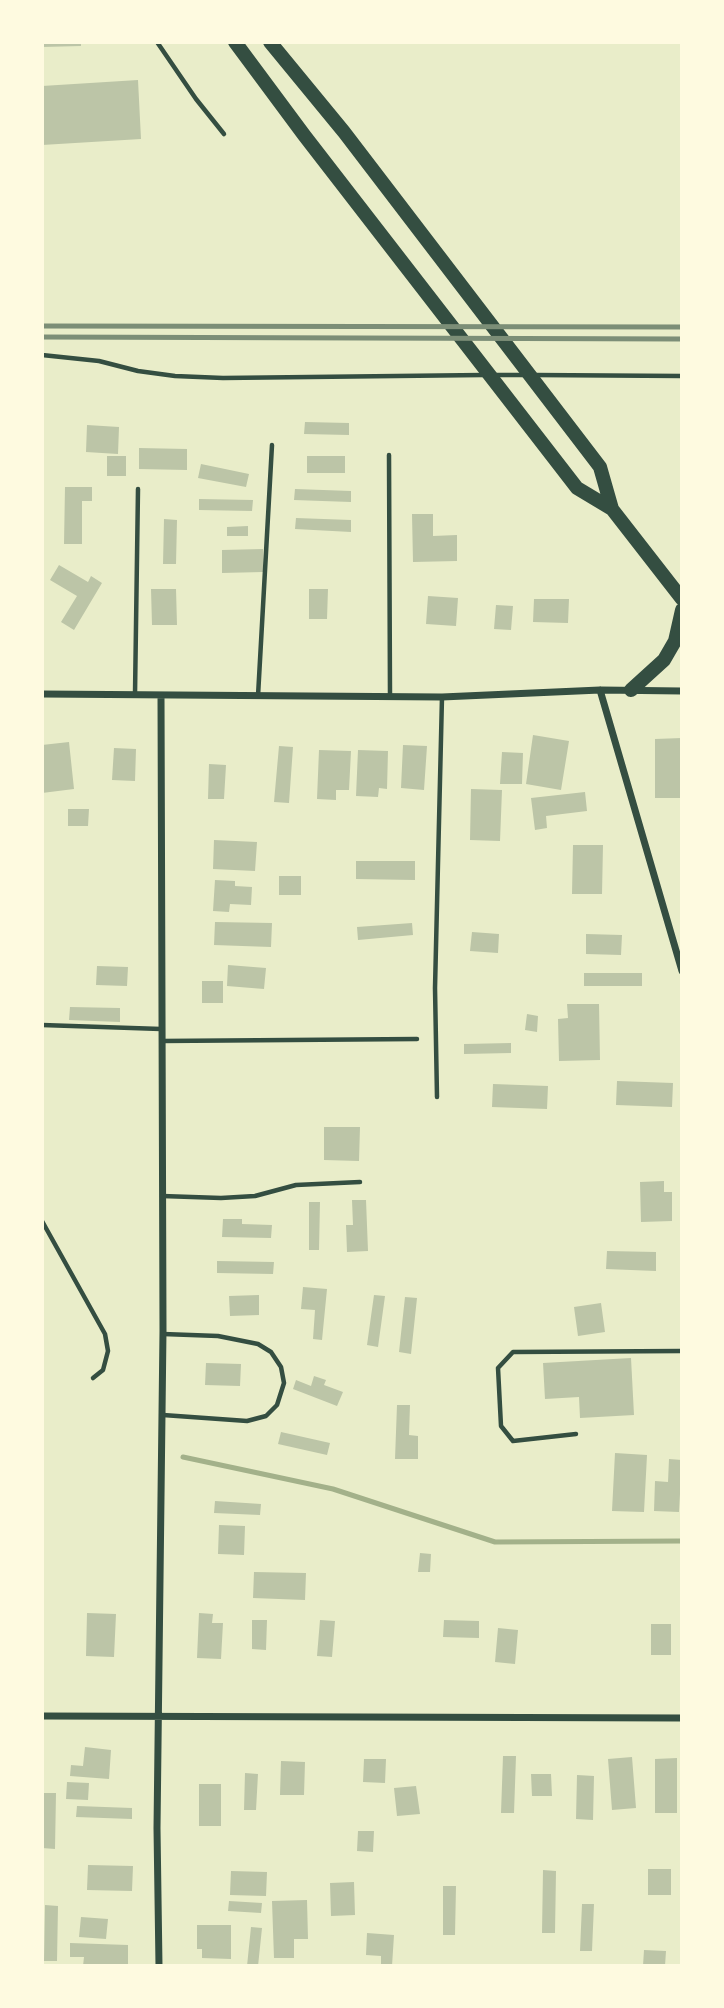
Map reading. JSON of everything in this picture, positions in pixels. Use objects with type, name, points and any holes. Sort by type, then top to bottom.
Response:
[{"type":"main road","points":[[235,42],[577,488],[612,509],[682,599]]},
{"type":"main road","points":[[270,42],[344,132],[600,467],[612,509]]},
{"type":"main road","points":[[631,690],[664,660],[675,641],[682,610]]},
{"type":"street","points":[[42,694],[442,697],[600,690],[682,691]]},
{"type":"street","points":[[600,690],[682,971]]},
{"type":"street","points":[[159,1966],[157,1828],[163,1334],[161,695]]},
{"type":"street","points":[[42,1716],[682,1718]]},
{"type":"lane","points":[[158,42],[196,99],[224,134]]},
{"type":"lane","points":[[42,355],[99,361],[138,372],[223,378],[682,376]]},
{"type":"lane","points":[[258,696],[272,445]]},
{"type":"lane","points":[[389,455],[390,697]]},
{"type":"lane","points":[[135,694],[138,489]]},
{"type":"lane","points":[[437,1097],[435,974],[442,697]]},
{"type":"lane","points":[[42,1025],[161,1029]]},
{"type":"lane","points":[[162,1041],[417,1039]]},
{"type":"lane","points":[[162,1196],[255,1196],[296,1185],[360,1182]]},
{"type":"lane","points":[[42,1221],[105,1334],[108,1351],[103,1370],[93,1378]]},
{"type":"lane","points":[[162,1415],[247,1421],[266,1416],[277,1405],[284,1383],[281,1367],[271,1352],[258,1344],[218,1336],[163,1334]]},
{"type":"lane","points":[[576,1434],[513,1441],[501,1426],[498,1368],[513,1352],[682,1351]]},
{"type":"building","points":[[42,42],[81,42],[81,46],[42,47]]},
{"type":"building","points":[[138,80],[141,139],[42,145],[42,86]]},
{"type":"building","points":[[305,422],[349,423],[349,435],[304,434]]},
{"type":"building","points":[[87,425],[119,427],[118,454],[86,452]]},
{"type":"building","points":[[139,448],[187,449],[187,470],[139,469]]},
{"type":"building","points":[[107,456],[126,456],[126,476],[107,476]]},
{"type":"building","points":[[307,456],[345,456],[345,473],[307,473]]},
{"type":"building","points":[[201,464],[249,474],[246,487],[198,478]]},
{"type":"building","points":[[65,487],[92,487],[92,501],[82,501],[82,544],[64,544]]},
{"type":"building","points":[[295,489],[351,491],[351,502],[294,500]]},
{"type":"building","points":[[199,499],[253,500],[252,511],[199,510]]},
{"type":"building","points":[[412,514],[433,514],[433,536],[457,535],[457,561],[413,562]]},
{"type":"building","points":[[296,518],[351,520],[351,532],[295,529]]},
{"type":"building","points":[[164,519],[177,520],[176,564],[163,564]]},
{"type":"building","points":[[248,526],[248,536],[227,536],[227,527]]},
{"type":"building","points":[[263,549],[263,572],[222,573],[222,550]]},
{"type":"building","points":[[59,565],[88,582],[91,576],[102,583],[74,630],[61,622],[77,596],[50,580]]},
{"type":"building","points":[[151,589],[176,589],[177,625],[152,625]]},
{"type":"building","points":[[309,589],[328,589],[327,619],[309,619]]},
{"type":"building","points":[[428,596],[458,598],[456,626],[426,624]]},
{"type":"building","points":[[534,599],[569,599],[568,623],[533,622]]},
{"type":"building","points":[[496,605],[513,606],[511,630],[494,629]]},
{"type":"building","points":[[533,735],[569,741],[561,790],[526,784]]},
{"type":"building","points":[[682,738],[682,798],[655,798],[655,739]]},
{"type":"building","points":[[69,742],[74,789],[42,793],[42,745]]},
{"type":"building","points":[[403,745],[427,746],[424,790],[401,788]]},
{"type":"building","points":[[279,746],[293,747],[289,803],[274,802]]},
{"type":"building","points":[[114,748],[136,749],[135,781],[112,780]]},
{"type":"building","points":[[319,750],[351,751],[349,790],[336,790],[336,800],[317,799]]},
{"type":"building","points":[[358,750],[388,751],[387,789],[379,788],[378,797],[356,796]]},
{"type":"building","points":[[502,752],[523,753],[522,784],[500,784]]},
{"type":"building","points":[[209,764],[226,765],[224,799],[208,799]]},
{"type":"building","points":[[471,789],[502,790],[500,841],[470,840]]},
{"type":"building","points":[[585,792],[587,811],[546,816],[547,828],[535,830],[531,798]]},
{"type":"building","points":[[68,809],[89,809],[88,826],[68,826]]},
{"type":"building","points":[[214,840],[257,842],[255,871],[213,869]]},
{"type":"building","points":[[573,845],[603,845],[602,894],[572,894]]},
{"type":"building","points":[[356,861],[415,861],[415,880],[356,879]]},
{"type":"building","points":[[279,876],[301,876],[301,895],[279,895]]},
{"type":"building","points":[[215,880],[235,881],[235,886],[252,887],[251,905],[230,904],[229,912],[213,911]]},
{"type":"building","points":[[215,922],[272,923],[271,947],[214,945]]},
{"type":"building","points":[[412,923],[413,935],[358,940],[357,927]]},
{"type":"building","points":[[472,932],[499,934],[498,953],[470,951]]},
{"type":"building","points":[[586,934],[622,935],[621,955],[586,954]]},
{"type":"building","points":[[228,965],[266,968],[264,989],[227,986]]},
{"type":"building","points":[[97,966],[128,967],[127,986],[96,985]]},
{"type":"building","points":[[584,973],[642,973],[642,986],[584,986]]},
{"type":"building","points":[[202,981],[223,981],[223,1003],[202,1003]]},
{"type":"building","points":[[567,1004],[599,1004],[600,1060],[559,1061],[558,1019],[568,1018]]},
{"type":"building","points":[[70,1007],[120,1008],[120,1022],[69,1020]]},
{"type":"building","points":[[527,1014],[538,1016],[537,1032],[525,1030]]},
{"type":"building","points":[[511,1043],[511,1053],[464,1054],[464,1044]]},
{"type":"building","points":[[617,1081],[673,1083],[672,1107],[616,1105]]},
{"type":"building","points":[[493,1084],[548,1086],[547,1109],[492,1107]]},
{"type":"building","points":[[324,1127],[360,1127],[359,1161],[324,1160]]},
{"type":"building","points":[[664,1181],[664,1192],[672,1192],[672,1221],[641,1222],[640,1182]]},
{"type":"building","points":[[352,1200],[366,1200],[368,1251],[347,1252],[346,1225],[353,1225]]},
{"type":"building","points":[[309,1202],[320,1202],[319,1250],[309,1250]]},
{"type":"building","points":[[223,1219],[242,1219],[242,1224],[272,1225],[271,1238],[222,1237]]},
{"type":"building","points":[[607,1251],[656,1252],[656,1271],[606,1269]]},
{"type":"building","points":[[217,1261],[274,1262],[273,1274],[217,1273]]},
{"type":"building","points":[[303,1287],[327,1289],[322,1340],[313,1339],[315,1310],[301,1309]]},
{"type":"building","points":[[259,1295],[259,1315],[230,1316],[229,1296]]},
{"type":"building","points":[[374,1295],[385,1296],[378,1347],[367,1345]]},
{"type":"building","points":[[405,1297],[417,1298],[411,1354],[399,1352]]},
{"type":"building","points":[[601,1303],[605,1332],[578,1336],[574,1307]]},
{"type":"building","points":[[631,1358],[634,1415],[580,1418],[579,1397],[545,1399],[543,1363]]},
{"type":"building","points":[[206,1363],[241,1364],[240,1386],[205,1385]]},
{"type":"building","points":[[314,1376],[326,1380],[324,1385],[343,1392],[337,1406],[293,1389],[296,1380],[311,1386]]},
{"type":"building","points":[[397,1405],[410,1405],[409,1435],[418,1436],[418,1459],[395,1459]]},
{"type":"building","points":[[281,1432],[330,1443],[327,1455],[278,1444]]},
{"type":"building","points":[[615,1453],[647,1455],[644,1512],[612,1511]]},
{"type":"building","points":[[669,1459],[682,1460],[679,1512],[654,1511],[655,1481],[668,1482]]},
{"type":"building","points":[[215,1501],[261,1504],[260,1515],[214,1513]]},
{"type":"building","points":[[219,1525],[245,1526],[244,1555],[218,1554]]},
{"type":"building","points":[[420,1553],[431,1554],[430,1572],[418,1572]]},
{"type":"building","points":[[254,1572],[306,1573],[305,1600],[253,1598]]},
{"type":"building","points":[[87,1613],[116,1614],[114,1657],[86,1656]]},
{"type":"building","points":[[199,1613],[213,1614],[212,1623],[223,1623],[221,1659],[197,1658]]},
{"type":"building","points":[[252,1620],[267,1620],[266,1650],[252,1649]]},
{"type":"building","points":[[320,1620],[335,1621],[332,1657],[317,1656]]},
{"type":"building","points":[[444,1620],[479,1621],[479,1638],[443,1637]]},
{"type":"building","points":[[651,1624],[671,1624],[671,1655],[651,1655]]},
{"type":"building","points":[[498,1628],[518,1630],[515,1664],[495,1662]]},
{"type":"building","points":[[85,1747],[111,1750],[109,1779],[70,1776],[71,1765],[83,1766]]},
{"type":"building","points":[[503,1756],[516,1756],[514,1813],[501,1813]]},
{"type":"building","points":[[632,1757],[636,1808],[612,1810],[608,1759]]},
{"type":"building","points":[[677,1758],[677,1813],[655,1813],[655,1759]]},
{"type":"building","points":[[364,1759],[386,1759],[385,1783],[363,1782]]},
{"type":"building","points":[[281,1761],[305,1762],[304,1795],[280,1795]]},
{"type":"building","points":[[245,1773],[258,1774],[256,1810],[244,1810]]},
{"type":"building","points":[[531,1774],[551,1774],[552,1796],[532,1796]]},
{"type":"building","points":[[577,1775],[594,1776],[593,1820],[576,1819]]},
{"type":"building","points":[[67,1782],[89,1783],[88,1800],[66,1799]]},
{"type":"building","points":[[199,1784],[221,1784],[221,1826],[199,1826]]},
{"type":"building","points":[[416,1786],[420,1814],[397,1816],[394,1788]]},
{"type":"building","points":[[42,1793],[56,1793],[55,1849],[42,1848]]},
{"type":"building","points":[[77,1806],[132,1808],[132,1819],[76,1817]]},
{"type":"building","points":[[358,1831],[374,1831],[373,1852],[357,1851]]},
{"type":"building","points":[[88,1865],[133,1866],[132,1891],[87,1890]]},
{"type":"building","points":[[648,1869],[671,1869],[671,1895],[648,1895]]},
{"type":"building","points":[[543,1870],[556,1871],[555,1933],[542,1933]]},
{"type":"building","points":[[231,1871],[267,1872],[266,1896],[230,1895]]},
{"type":"building","points":[[354,1882],[355,1915],[331,1916],[330,1883]]},
{"type":"building","points":[[443,1886],[456,1886],[455,1935],[443,1935]]},
{"type":"building","points":[[307,1900],[308,1939],[294,1939],[294,1958],[274,1958],[272,1901]]},
{"type":"building","points":[[229,1901],[262,1903],[261,1913],[228,1911]]},
{"type":"building","points":[[582,1904],[594,1904],[592,1951],[580,1951]]},
{"type":"building","points":[[45,1905],[58,1906],[57,1961],[44,1961]]},
{"type":"building","points":[[81,1917],[108,1919],[106,1939],[79,1937]]},
{"type":"building","points":[[197,1925],[231,1925],[231,1959],[202,1958],[202,1949],[197,1949]]},
{"type":"building","points":[[251,1927],[262,1928],[258,1966],[247,1966]]},
{"type":"building","points":[[367,1933],[394,1935],[392,1966],[381,1965],[381,1956],[366,1955]]},
{"type":"building","points":[[70,1943],[128,1945],[128,1966],[83,1966],[84,1957],[70,1957]]},
{"type":"building","points":[[644,1950],[666,1951],[665,1966],[643,1966]]},
{"type":"waterway","points":[[183,1457],[333,1489],[495,1542],[682,1541]]},
{"type":"railway","points":[[42,326],[682,327]]},
{"type":"railway","points":[[42,337],[682,339]]}]
